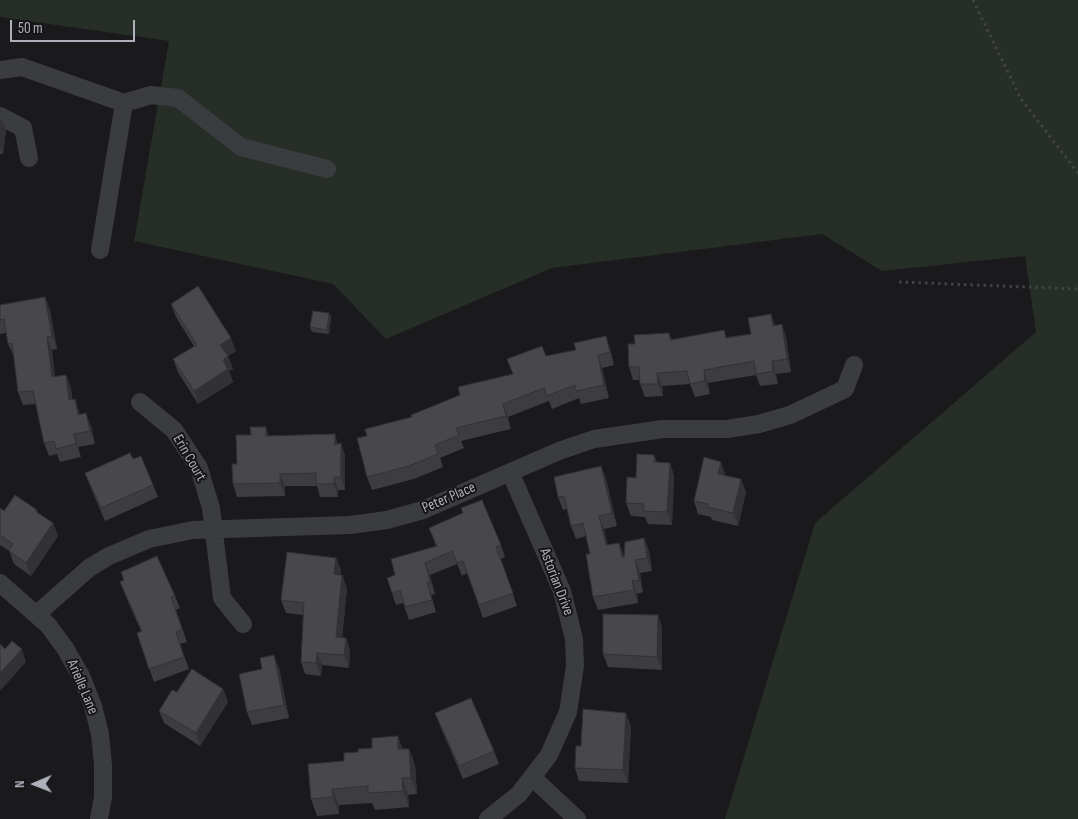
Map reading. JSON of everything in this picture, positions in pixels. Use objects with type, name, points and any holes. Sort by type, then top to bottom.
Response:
[{"type":"street","points":[[0,70],[22,67],[124,103],[151,95],[178,98],[241,147],[327,169]]},
{"type":"street","points":[[100,250],[124,103]]},
{"type":"street","points":[[0,116],[23,128],[28,158]]},
{"type":"street","name":"Peter Place","points":[[37,614],[73,580],[118,552],[169,534],[214,529],[350,525],[387,520],[423,510],[559,451],[594,439],[662,429],[726,429],[759,424],[790,415],[845,389],[854,365]]},
{"type":"street","name":"Erin Court","points":[[140,402],[159,416],[188,448],[206,487],[214,529],[222,598],[243,624]]},
{"type":"street","name":"Astorian Drive","points":[[488,819],[519,794],[533,778],[556,743],[568,712],[574,682],[574,639],[562,591],[510,472]]},
{"type":"street","name":"Arielle Lane","points":[[0,582],[37,614],[65,648],[81,676],[93,706],[100,734],[103,766],[99,819]]},
{"type":"street","points":[[533,778],[577,819]]},
{"type":"path","points":[[973,0],[1021,99],[1078,173]]},
{"type":"path","points":[[899,282],[1078,289]]},
{"type":"shaded area","points":[[0,0],[1078,0],[1078,819],[725,819],[815,523],[1036,332],[1025,256],[882,271],[822,234],[552,268],[386,339],[333,284],[134,241],[169,41],[0,17]]},
{"type":"building","points":[[198,286],[231,338],[220,345],[228,356],[223,360],[228,369],[194,391],[173,359],[197,345],[171,304]]},
{"type":"building","points":[[45,297],[52,336],[47,337],[52,377],[66,375],[69,400],[75,399],[78,415],[86,413],[90,431],[74,434],[76,444],[56,449],[54,441],[44,443],[33,391],[18,392],[12,343],[8,344],[4,319],[0,320],[0,305]]},
{"type":"building","points":[[313,311],[329,313],[327,330],[310,327]]},
{"type":"building","points":[[771,314],[773,326],[782,324],[787,359],[772,361],[773,371],[756,374],[754,361],[704,370],[705,381],[690,384],[687,371],[657,373],[658,384],[640,384],[639,367],[629,367],[628,344],[635,344],[634,335],[669,333],[670,340],[724,330],[726,338],[751,334],[748,318]]},
{"type":"building","points":[[606,336],[610,352],[598,355],[604,385],[576,391],[575,385],[547,396],[544,388],[503,404],[506,416],[456,428],[459,435],[435,445],[438,454],[409,466],[367,477],[357,438],[367,436],[365,429],[412,417],[411,415],[460,395],[458,387],[513,374],[507,359],[542,346],[546,356],[576,350],[574,343]]},
{"type":"building","points":[[250,427],[266,427],[266,436],[335,434],[335,445],[341,443],[341,477],[334,477],[334,484],[316,484],[316,473],[280,474],[280,483],[233,484],[232,464],[237,464],[236,435],[251,435]]},
{"type":"building","points":[[130,453],[133,459],[141,456],[153,485],[101,508],[85,473]]},
{"type":"building","points":[[637,454],[654,455],[654,462],[670,463],[667,512],[643,511],[644,504],[626,503],[627,477],[636,478]]},
{"type":"building","points":[[704,457],[721,462],[718,474],[741,479],[733,513],[707,507],[708,504],[694,501]]},
{"type":"building","points":[[601,466],[612,513],[599,516],[606,545],[619,543],[622,557],[624,557],[625,542],[644,538],[647,558],[635,560],[639,580],[632,581],[634,590],[593,597],[586,554],[590,554],[583,523],[571,526],[564,496],[558,497],[554,477]]},
{"type":"building","points":[[15,495],[53,523],[26,563],[9,551],[13,544],[0,535],[0,508],[4,511]]},
{"type":"building","points":[[482,500],[501,545],[496,547],[513,593],[479,605],[463,561],[457,563],[452,551],[425,563],[430,581],[427,582],[432,600],[405,607],[400,590],[392,593],[387,578],[395,575],[391,559],[437,546],[429,528],[463,513],[461,508]]},
{"type":"building","points":[[287,552],[336,558],[334,574],[342,575],[336,637],[346,638],[344,655],[317,653],[316,663],[301,662],[304,603],[281,600]]},
{"type":"building","points":[[157,556],[175,596],[171,597],[182,629],[176,632],[184,657],[149,669],[137,633],[142,631],[120,582],[124,580],[121,572]]},
{"type":"building","points":[[603,614],[658,615],[657,657],[603,654]]},
{"type":"building","points":[[12,641],[22,649],[0,673],[0,644],[5,649]]},
{"type":"building","points":[[274,655],[284,705],[247,712],[239,674],[262,669],[260,658]]},
{"type":"building","points":[[192,669],[223,689],[196,733],[159,711],[172,690],[177,692]]},
{"type":"building","points":[[471,698],[494,751],[459,766],[435,713]]},
{"type":"building","points":[[583,709],[626,713],[623,770],[575,768],[576,746],[581,746]]},
{"type":"building","points":[[398,736],[398,749],[409,749],[411,778],[402,778],[403,791],[368,793],[368,786],[332,789],[333,797],[311,799],[308,764],[344,761],[344,753],[372,748],[372,738]]}]
